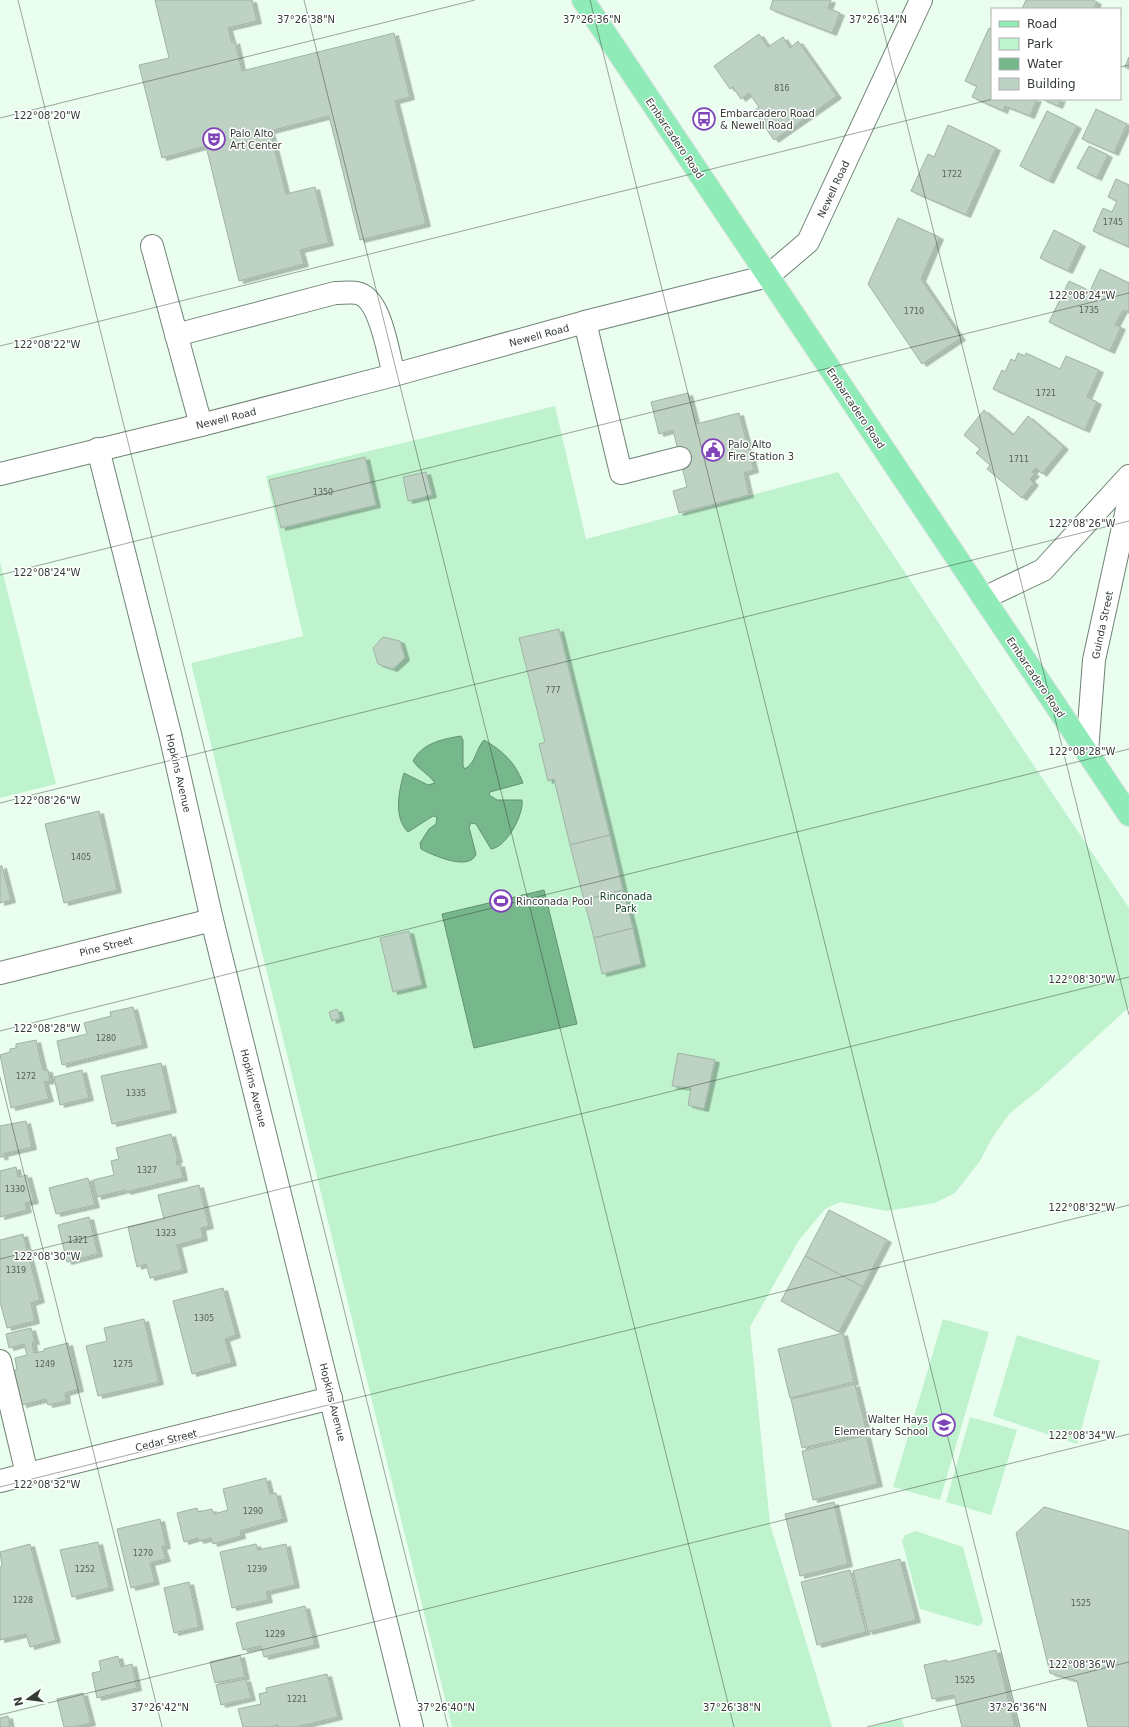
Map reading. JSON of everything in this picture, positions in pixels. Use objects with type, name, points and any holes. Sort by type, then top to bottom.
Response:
[{"type":"main road","name":"Embarcadero Road","points":[[583,0],[1129,815]]},
{"type":"street","name":"Newell Road","points":[[0,474],[201,425],[585,322],[768,276],[808,242],[921,0]]},
{"type":"street","points":[[152,246],[201,425]]},
{"type":"street","points":[[176,335],[336,293],[358,293],[369,299],[378,312],[394,374]]},
{"type":"street","points":[[585,322],[621,473],[680,458]]},
{"type":"street","name":"Hopkins Avenue","points":[[98,449],[169,730],[212,920],[332,1398],[412,1727]]},
{"type":"street","points":[[984,598],[1043,570],[1129,476]]},
{"type":"street","name":"Guinda Street","points":[[1087,752],[1094,660],[1129,500]]},
{"type":"street","name":"Pine Street","points":[[0,973],[212,920]]},
{"type":"street","points":[[0,1361],[27,1474]]},
{"type":"street","name":"Cedar Street","points":[[0,1480],[332,1398]]},
{"type":"green space","name":"Rinconada Park","points":[[555,406],[586,539],[838,472],[1129,908],[1129,1007],[1039,1090],[1010,1113],[992,1138],[980,1161],[955,1193],[935,1203],[887,1211],[840,1202],[825,1209],[799,1240],[750,1327],[770,1524],[832,1727],[452,1727],[191,663],[303,636],[266,476]]},
{"type":"green space","points":[[0,562],[56,784],[0,798]]},
{"type":"green space","points":[[943,1319],[989,1332],[940,1500],[893,1487]]},
{"type":"green space","points":[[1017,1335],[1100,1361],[1077,1444],[993,1416]]},
{"type":"green space","points":[[970,1417],[1017,1430],[991,1515],[946,1502]]},
{"type":"green space","points":[[916,1531],[963,1547],[983,1621],[982,1624],[978,1626],[920,1609],[902,1541],[905,1535]]},
{"type":"green space","points":[[901,1718],[904,1727],[870,1727]]},
{"type":"water","points":[[461,736],[463,740],[463,766],[465,769],[474,759],[484,740],[497,748],[508,758],[516,769],[523,783],[490,792],[489,795],[497,800],[522,800],[520,813],[508,836],[497,847],[491,849],[476,824],[471,823],[469,827],[476,854],[472,859],[466,862],[442,858],[421,849],[420,843],[429,829],[436,824],[437,817],[433,816],[408,832],[400,819],[398,803],[404,773],[428,785],[435,783],[413,761],[417,755],[427,746]]},
{"type":"water","points":[[544,890],[577,1024],[474,1048],[442,914]]},
{"type":"building","name":"Palo Alto Art Center","points":[[155,0],[252,0],[257,21],[228,28],[232,43],[235,41],[242,71],[394,33],[410,97],[395,101],[426,224],[360,240],[329,116],[270,131],[286,194],[315,187],[329,243],[300,250],[304,264],[239,281],[206,146],[162,158],[139,65],[169,58]]},
{"type":"building","points":[[773,0],[831,0],[828,8],[840,13],[832,33],[770,9]]},
{"type":"building","points":[[1026,0],[1093,0],[1097,2],[1094,8],[1022,8]]},
{"type":"building","points":[[989,28],[991,29],[991,100],[1037,100],[1030,116],[1005,106],[1003,111],[972,97],[977,86],[965,81]]},
{"type":"building","points":[[759,34],[768,47],[783,37],[790,48],[798,41],[837,96],[774,140],[754,111],[759,107],[749,93],[741,99],[733,87],[730,89],[714,66]]},
{"type":"building","points":[[1129,57],[1129,69],[1125,67]]},
{"type":"building","points":[[1044,100],[1061,100],[1058,106]]},
{"type":"building","points":[[1096,109],[1127,124],[1114,153],[1082,139]]},
{"type":"building","points":[[1047,111],[1077,126],[1049,181],[1020,166]]},
{"type":"building","points":[[948,125],[996,148],[966,215],[911,191],[928,154],[934,157]]},
{"type":"building","points":[[1089,146],[1108,155],[1097,178],[1077,168]]},
{"type":"building","points":[[1116,179],[1129,185],[1129,247],[1093,231],[1103,208],[1112,212],[1117,201],[1108,197]]},
{"type":"building","points":[[898,218],[939,237],[921,279],[961,338],[922,364],[868,284]]},
{"type":"building","points":[[1054,230],[1081,244],[1068,271],[1040,258]]},
{"type":"building","points":[[1100,269],[1129,283],[1129,310],[1128,312],[1123,310],[1115,325],[1121,327],[1110,351],[1049,322],[1069,281],[1090,291]]},
{"type":"building","points":[[1018,353],[1025,356],[1026,353],[1060,369],[1066,356],[1099,370],[1087,397],[1097,402],[1085,430],[993,389],[1002,370],[1005,372],[1011,359],[1015,361]]},
{"type":"building","name":"Palo Alto Fire Station 3","points":[[688,393],[696,424],[739,413],[754,470],[744,473],[749,495],[679,513],[673,491],[687,487],[673,430],[659,434],[651,402]]},
{"type":"building","points":[[984,410],[1013,435],[1028,416],[1064,447],[1042,474],[1036,468],[1032,472],[1035,474],[1030,479],[1034,483],[1022,498],[987,469],[990,465],[976,453],[980,449],[964,435]]},
{"type":"building","points":[[365,457],[376,505],[281,528],[269,480]]},
{"type":"building","points":[[426,472],[432,495],[408,501],[403,477]]},
{"type":"building","points":[[559,629],[610,835],[570,845],[554,779],[548,781],[539,744],[545,742],[519,638]]},
{"type":"building","points":[[383,637],[400,641],[405,658],[393,669],[378,664],[373,648]]},
{"type":"building","points":[[99,811],[117,890],[64,903],[45,824]]},
{"type":"building","points":[[610,835],[623,890],[584,900],[570,845]]},
{"type":"building","points":[[0,866],[2,866],[11,900],[0,903]]},
{"type":"building","points":[[623,890],[633,928],[594,938],[584,900]]},
{"type":"building","points":[[633,928],[641,964],[602,974],[594,938]]},
{"type":"building","points":[[409,931],[422,985],[393,992],[380,938]]},
{"type":"building","points":[[133,1007],[143,1045],[62,1065],[57,1041],[87,1034],[84,1023],[111,1016],[110,1012]]},
{"type":"building","points":[[337,1009],[340,1018],[332,1021],[329,1012]]},
{"type":"building","points":[[36,1040],[43,1070],[48,1070],[50,1081],[44,1082],[49,1099],[11,1108],[0,1055],[10,1052],[10,1049],[16,1048],[16,1044]]},
{"type":"building","points":[[678,1053],[715,1060],[704,1109],[688,1105],[691,1088],[672,1086]]},
{"type":"building","points":[[161,1063],[172,1110],[112,1124],[101,1076]]},
{"type":"building","points":[[82,1070],[89,1098],[60,1105],[54,1077]]},
{"type":"building","points":[[26,1121],[32,1147],[3,1154],[4,1157],[0,1157],[0,1126]]},
{"type":"building","points":[[171,1134],[178,1160],[176,1160],[177,1165],[180,1164],[183,1178],[126,1192],[126,1190],[97,1197],[93,1180],[114,1175],[111,1161],[119,1159],[116,1148]]},
{"type":"building","points":[[16,1167],[18,1177],[27,1175],[34,1201],[25,1203],[27,1210],[0,1217],[0,1171]]},
{"type":"building","points":[[88,1178],[95,1205],[56,1214],[49,1188]]},
{"type":"building","points":[[199,1185],[209,1226],[201,1228],[203,1238],[177,1245],[183,1270],[150,1278],[146,1264],[137,1267],[128,1227],[164,1219],[158,1195]]},
{"type":"building","points":[[829,1210],[887,1240],[863,1287],[805,1256]]},
{"type":"building","points":[[89,1217],[98,1254],[67,1262],[58,1225]]},
{"type":"building","points":[[23,1234],[40,1300],[31,1303],[35,1321],[7,1328],[0,1302],[0,1240]]},
{"type":"building","points":[[805,1256],[863,1287],[839,1332],[781,1301]]},
{"type":"building","points":[[223,1288],[236,1335],[225,1339],[232,1363],[192,1374],[173,1301]]},
{"type":"building","points":[[144,1319],[159,1382],[98,1396],[86,1346],[107,1341],[104,1328]]},
{"type":"building","points":[[31,1328],[35,1342],[32,1342],[34,1353],[68,1343],[79,1389],[65,1393],[66,1401],[48,1405],[46,1399],[22,1405],[14,1370],[17,1370],[15,1358],[27,1355],[24,1344],[9,1348],[6,1334]]},
{"type":"building","points":[[843,1333],[854,1382],[790,1398],[778,1349]]},
{"type":"building","points":[[855,1384],[867,1433],[802,1448],[791,1399]]},
{"type":"building","points":[[866,1435],[878,1484],[813,1500],[802,1451]]},
{"type":"building","points":[[266,1478],[270,1494],[276,1493],[283,1519],[240,1531],[241,1536],[213,1544],[211,1538],[199,1541],[198,1538],[184,1542],[177,1513],[197,1508],[198,1512],[212,1509],[214,1514],[228,1510],[223,1489]]},
{"type":"building","points":[[834,1502],[848,1564],[800,1576],[785,1514]]},
{"type":"building","points":[[1044,1507],[1129,1531],[1129,1727],[1088,1727],[1077,1681],[1050,1673],[1016,1533]]},
{"type":"building","points":[[160,1519],[166,1546],[162,1547],[166,1559],[150,1563],[155,1582],[131,1588],[117,1529]]},
{"type":"building","points":[[98,1542],[109,1588],[72,1597],[60,1550]]},
{"type":"building","points":[[30,1544],[56,1640],[30,1647],[26,1634],[0,1640],[0,1567],[2,1566],[0,1552]]},
{"type":"building","points":[[256,1544],[258,1550],[286,1544],[295,1585],[266,1592],[268,1600],[232,1608],[220,1552]]},
{"type":"building","points":[[900,1559],[916,1620],[868,1632],[853,1571]]},
{"type":"building","points":[[850,1570],[866,1632],[817,1645],[801,1582]]},
{"type":"building","points":[[189,1582],[199,1627],[174,1633],[164,1588]]},
{"type":"building","points":[[305,1606],[315,1645],[264,1657],[261,1646],[243,1650],[236,1623]]},
{"type":"building","points":[[996,1650],[1015,1727],[962,1727],[954,1695],[932,1699],[924,1665],[947,1660],[947,1662]]},
{"type":"building","points":[[240,1655],[245,1677],[215,1683],[210,1662]]},
{"type":"building","points":[[118,1656],[121,1667],[132,1664],[137,1688],[97,1698],[92,1673],[101,1671],[99,1661]]},
{"type":"building","points":[[327,1674],[338,1717],[297,1727],[278,1727],[278,1725],[270,1727],[243,1727],[238,1709],[261,1704],[259,1694],[267,1692],[266,1688]]},
{"type":"building","points":[[246,1679],[251,1698],[221,1705],[216,1685]]},
{"type":"building","points":[[83,1693],[91,1723],[74,1727],[64,1727],[57,1699]]},
{"type":"building","points":[[8,1716],[10,1727],[0,1727],[0,1718]]},
{"type":"place","name":"Embarcadero Road & Newell Road","points":[[704,119]]},
{"type":"place","name":"Palo Alto Art Center","points":[[214,139]]},
{"type":"place","name":"Palo Alto Fire Station 3","points":[[713,450]]},
{"type":"place","name":"Rinconada Pool","points":[[501,901]]},
{"type":"place","name":"Walter Hays Elementary School","points":[[944,1425]]}]
